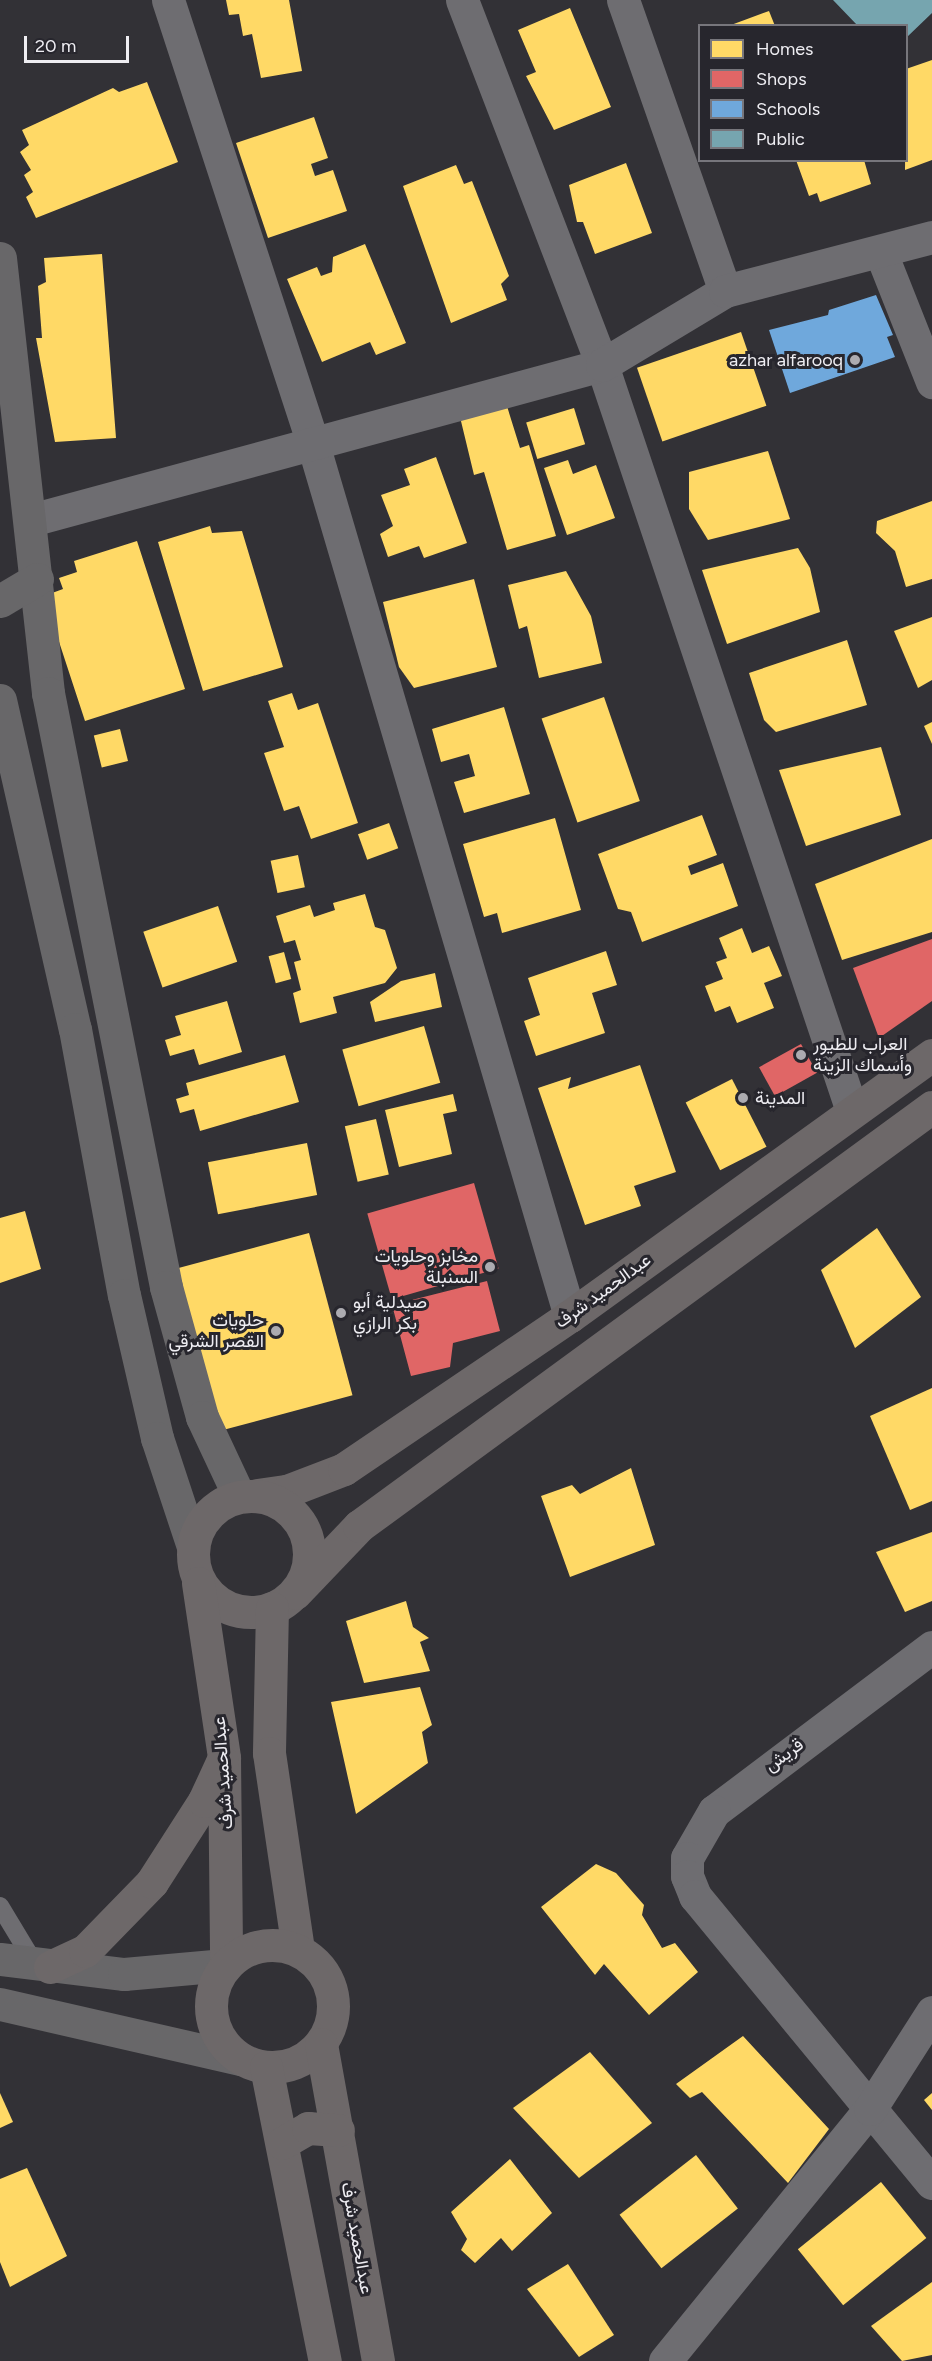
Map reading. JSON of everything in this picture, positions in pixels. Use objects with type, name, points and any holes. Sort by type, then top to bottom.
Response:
[{"type":"main road","name":"عبدالحميد شرف","points":[[248,1495],[297,1488],[344,1469],[570,1316],[932,1054]]},
{"type":"main road","points":[[298,1950],[260,1945],[226,1965],[216,1981],[211,2016],[227,2048],[254,2063],[296,2063],[321,2044],[333,2016],[330,1984],[298,1950],[269,1753],[284,1601],[309,1560],[302,1524],[275,1500],[248,1495],[207,1514],[193,1547],[198,1583],[224,1605],[239,1611],[284,1601],[359,1526],[932,1107]]},
{"type":"main road","name":"عبدالحميد شرف","points":[[198,1583],[224,1758],[226,1965]]},
{"type":"main road","points":[[50,1967],[86,1951],[152,1882],[204,1802],[224,1758]]},
{"type":"main road","name":"عبدالحميد شرف","points":[[321,2044],[378,2361]]},
{"type":"main road","points":[[254,2063],[282,2143],[325,2361]]},
{"type":"main road","points":[[282,2143],[308,2128],[338,2130]]},
{"type":"street","points":[[168,0],[313,444],[570,1316]]},
{"type":"street","points":[[462,0],[602,365],[852,1111]]},
{"type":"street","points":[[623,0],[725,291]]},
{"type":"street","points":[[31,520],[602,365],[725,291],[881,253],[932,237]]},
{"type":"street","points":[[881,253],[932,382]]},
{"type":"street","points":[[0,258],[31,520],[48,693],[166,1287],[202,1417],[248,1495]]},
{"type":"street","points":[[0,455],[26,476]]},
{"type":"street","points":[[0,601],[37,579]]},
{"type":"street","points":[[0,700],[75,1029],[124,1295],[163,1458],[193,1547]]},
{"type":"street","name":"قريش","points":[[870,2109],[694,1896],[687,1858],[714,1811],[932,1647]]},
{"type":"street","points":[[0,1959],[50,1967],[124,1974],[226,1965]]},
{"type":"street","points":[[0,2004],[254,2063]]},
{"type":"street","points":[[665,2361],[870,2109],[932,2012]]},
{"type":"street","points":[[870,2109],[932,2183]]},
{"type":"lane","points":[[0,1906],[29,1954],[50,1967]]},
{"type":"building: Homes","points":[[226,0],[289,0],[302,71],[261,78],[252,34],[243,36],[239,14],[229,15]]},
{"type":"building: Homes","points":[[570,8],[611,107],[554,130],[526,76],[536,72],[518,30]]},
{"type":"building: Homes","points":[[769,11],[774,24],[734,24]]},
{"type":"building: Homes","points":[[932,60],[932,160],[905,170],[905,162],[908,162],[908,68]]},
{"type":"building: Homes","points":[[147,82],[178,162],[36,218],[26,197],[33,192],[24,175],[31,170],[20,152],[29,145],[22,130],[113,88],[119,92]]},
{"type":"building: Homes","points":[[314,117],[328,158],[311,164],[315,176],[333,170],[347,211],[268,238],[236,143]]},
{"type":"building: Homes","points":[[797,162],[865,162],[871,184],[820,202],[817,193],[809,196]]},
{"type":"building: Homes","points":[[626,163],[652,233],[595,254],[583,222],[577,222],[569,185]]},
{"type":"building: Homes","points":[[456,165],[464,184],[472,181],[509,276],[501,284],[507,300],[451,323],[403,186]]},
{"type":"building: Homes","points":[[365,244],[406,343],[376,355],[370,342],[322,362],[287,279],[317,267],[321,276],[332,272],[333,257]]},
{"type":"building: Homes","points":[[102,254],[116,438],[55,442],[36,338],[42,338],[38,286],[46,282],[44,258]]},
{"type":"building: Homes","points":[[741,332],[766,406],[662,442],[637,368]]},
{"type":"building: Homes","points":[[506,403],[520,448],[529,445],[556,536],[507,550],[484,472],[474,475],[460,417]]},
{"type":"building: Homes","points":[[574,408],[585,444],[537,459],[526,423]]},
{"type":"building: Homes","points":[[768,451],[790,519],[708,540],[689,509],[689,472]]},
{"type":"building: Homes","points":[[436,457],[467,543],[424,558],[419,546],[388,557],[380,534],[393,526],[381,495],[410,485],[404,469]]},
{"type":"building: Homes","points":[[568,460],[573,474],[596,465],[615,518],[567,535],[544,468]]},
{"type":"building: Homes","points":[[932,501],[932,579],[906,587],[895,551],[876,533],[877,521]]},
{"type":"building: Homes","points":[[210,526],[212,533],[242,531],[283,667],[203,691],[158,542]]},
{"type":"building: Homes","points":[[137,541],[185,689],[85,721],[44,596],[63,589],[59,578],[77,572],[74,561]]},
{"type":"building: Homes","points":[[798,548],[810,568],[820,612],[727,644],[702,570]]},
{"type":"building: Homes","points":[[566,571],[591,616],[602,663],[539,678],[527,626],[519,629],[508,585]]},
{"type":"building: Homes","points":[[474,579],[497,667],[414,688],[399,667],[383,602]]},
{"type":"building: Homes","points":[[932,617],[932,680],[918,688],[894,631]]},
{"type":"building: Homes","points":[[847,640],[867,705],[776,732],[764,720],[749,673]]},
{"type":"building: Homes","points":[[292,693],[298,710],[318,703],[358,823],[311,839],[299,806],[284,811],[264,753],[284,747],[268,701]]},
{"type":"building: Homes","points":[[604,697],[640,801],[577,822],[542,718]]},
{"type":"building: Homes","points":[[504,707],[530,794],[464,813],[454,782],[475,776],[469,754],[441,762],[432,729]]},
{"type":"building: Homes","points":[[932,722],[932,744],[924,726]]},
{"type":"building: Homes","points":[[120,729],[128,761],[102,768],[94,736]]},
{"type":"building: Homes","points":[[881,747],[901,815],[806,846],[779,770]]},
{"type":"building: Homes","points":[[702,815],[717,855],[688,866],[691,875],[723,863],[738,906],[642,942],[631,912],[618,909],[598,854]]},
{"type":"building: Homes","points":[[555,818],[581,910],[502,933],[497,913],[484,917],[463,844]]},
{"type":"building: Homes","points":[[389,823],[398,848],[367,860],[358,834]]},
{"type":"building: Homes","points":[[932,839],[932,932],[842,960],[815,884]]},
{"type":"building: Homes","points":[[298,855],[305,887],[277,893],[271,861]]},
{"type":"building: Homes","points":[[365,894],[375,927],[385,930],[397,968],[385,983],[333,997],[337,1013],[300,1023],[293,993],[301,990],[294,962],[301,960],[295,940],[284,943],[276,916],[310,905],[314,917],[335,910],[333,903]]},
{"type":"building: Homes","points":[[218,906],[237,962],[163,988],[143,932]]},
{"type":"building: Homes","points":[[742,928],[752,953],[769,946],[782,976],[764,983],[774,1008],[737,1023],[730,1006],[715,1012],[705,986],[723,979],[716,962],[727,958],[719,938]]},
{"type":"building: Homes","points":[[606,951],[617,985],[592,993],[605,1033],[536,1056],[524,1021],[540,1015],[528,978]]},
{"type":"building: Homes","points":[[284,952],[291,979],[276,983],[269,956]]},
{"type":"building: Homes","points":[[435,973],[442,1007],[375,1022],[370,1002],[401,981]]},
{"type":"building: Homes","points":[[227,1001],[242,1052],[199,1065],[194,1049],[170,1056],[165,1040],[181,1035],[175,1016]]},
{"type":"building: Homes","points":[[424,1026],[440,1083],[359,1106],[342,1049]]},
{"type":"building: Homes","points":[[285,1055],[299,1102],[200,1131],[194,1109],[180,1113],[176,1099],[189,1095],[186,1083]]},
{"type":"building: Homes","points":[[640,1065],[676,1172],[634,1186],[641,1206],[585,1225],[538,1088],[571,1077],[568,1089]]},
{"type":"building: Homes","points":[[732,1079],[767,1147],[720,1170],[686,1103]]},
{"type":"building: Homes","points":[[453,1094],[457,1111],[443,1114],[452,1154],[399,1167],[385,1110]]},
{"type":"building: Homes","points":[[376,1119],[389,1175],[358,1182],[345,1126]]},
{"type":"building: Homes","points":[[307,1143],[317,1195],[218,1214],[208,1162]]},
{"type":"building: Homes","points":[[25,1211],[41,1269],[0,1283],[0,1218]]},
{"type":"building: Homes","points":[[877,1228],[921,1297],[855,1348],[821,1270]]},
{"type":"building: Homes","points":[[309,1233],[352,1395],[220,1431],[177,1268]]},
{"type":"building: Homes","points":[[932,1388],[932,1501],[910,1510],[870,1416]]},
{"type":"building: Homes","points":[[631,1468],[655,1545],[570,1577],[541,1496],[572,1485],[580,1494]]},
{"type":"building: Homes","points":[[932,1532],[932,1601],[905,1612],[876,1552]]},
{"type":"building: Homes","points":[[406,1601],[413,1627],[429,1638],[420,1642],[430,1671],[364,1683],[346,1621]]},
{"type":"building: Homes","points":[[420,1687],[432,1725],[422,1732],[428,1763],[356,1814],[331,1702]]},
{"type":"building: Homes","points":[[596,1864],[616,1873],[644,1905],[642,1915],[662,1948],[675,1943],[698,1972],[649,2015],[604,1964],[595,1975],[541,1907]]},
{"type":"building: Homes","points":[[743,2036],[829,2129],[788,2183],[702,2092],[690,2098],[676,2084]]},
{"type":"building: Homes","points":[[590,2052],[652,2123],[579,2178],[513,2108]]},
{"type":"building: Homes","points":[[0,2093],[13,2122],[0,2128]]},
{"type":"building: Homes","points":[[932,2093],[932,2110],[924,2100]]},
{"type":"building: Homes","points":[[696,2155],[738,2209],[661,2268],[620,2215]]},
{"type":"building: Homes","points":[[510,2159],[552,2213],[512,2251],[501,2238],[475,2263],[461,2250],[467,2239],[451,2212]]},
{"type":"building: Homes","points":[[27,2168],[67,2256],[10,2287],[0,2262],[0,2179]]},
{"type":"building: Homes","points":[[881,2182],[926,2238],[843,2305],[798,2249]]},
{"type":"building: Homes","points":[[568,2264],[614,2335],[579,2357],[527,2289]]},
{"type":"building: Homes","points":[[932,2282],[932,2355],[902,2361],[871,2326]]},
{"type":"building: Shops","points":[[932,939],[932,1001],[879,1038],[853,968]]},
{"type":"building: Shops","points":[[801,1044],[817,1073],[775,1096],[759,1067]]},
{"type":"building: Shops","points":[[474,1183],[499,1269],[392,1299],[367,1214]]},
{"type":"building: Shops","points":[[487,1281],[500,1331],[453,1343],[450,1367],[411,1376],[392,1305]]},
{"type":"building: Schools","points":[[876,295],[893,335],[887,337],[895,357],[790,393],[769,330],[828,315],[829,310]]},
{"type":"building: Public","points":[[833,0],[932,0],[932,13],[908,36],[908,24],[856,24]]},
{"type":"place","name":"azhar alfarooq","points":[[855,360]]},
{"type":"place","name":"العراب للطيور وأسماك الزينة","points":[[801,1055]]},
{"type":"place","name":"المدينة","points":[[743,1098]]},
{"type":"place","name":"مخابز وحلويات السنبلة","points":[[490,1267]]},
{"type":"place","name":"صيدلية أبو بكر الرازي","points":[[341,1313]]},
{"type":"place","name":"حلويات القصر الشرقي","points":[[276,1331]]}]
